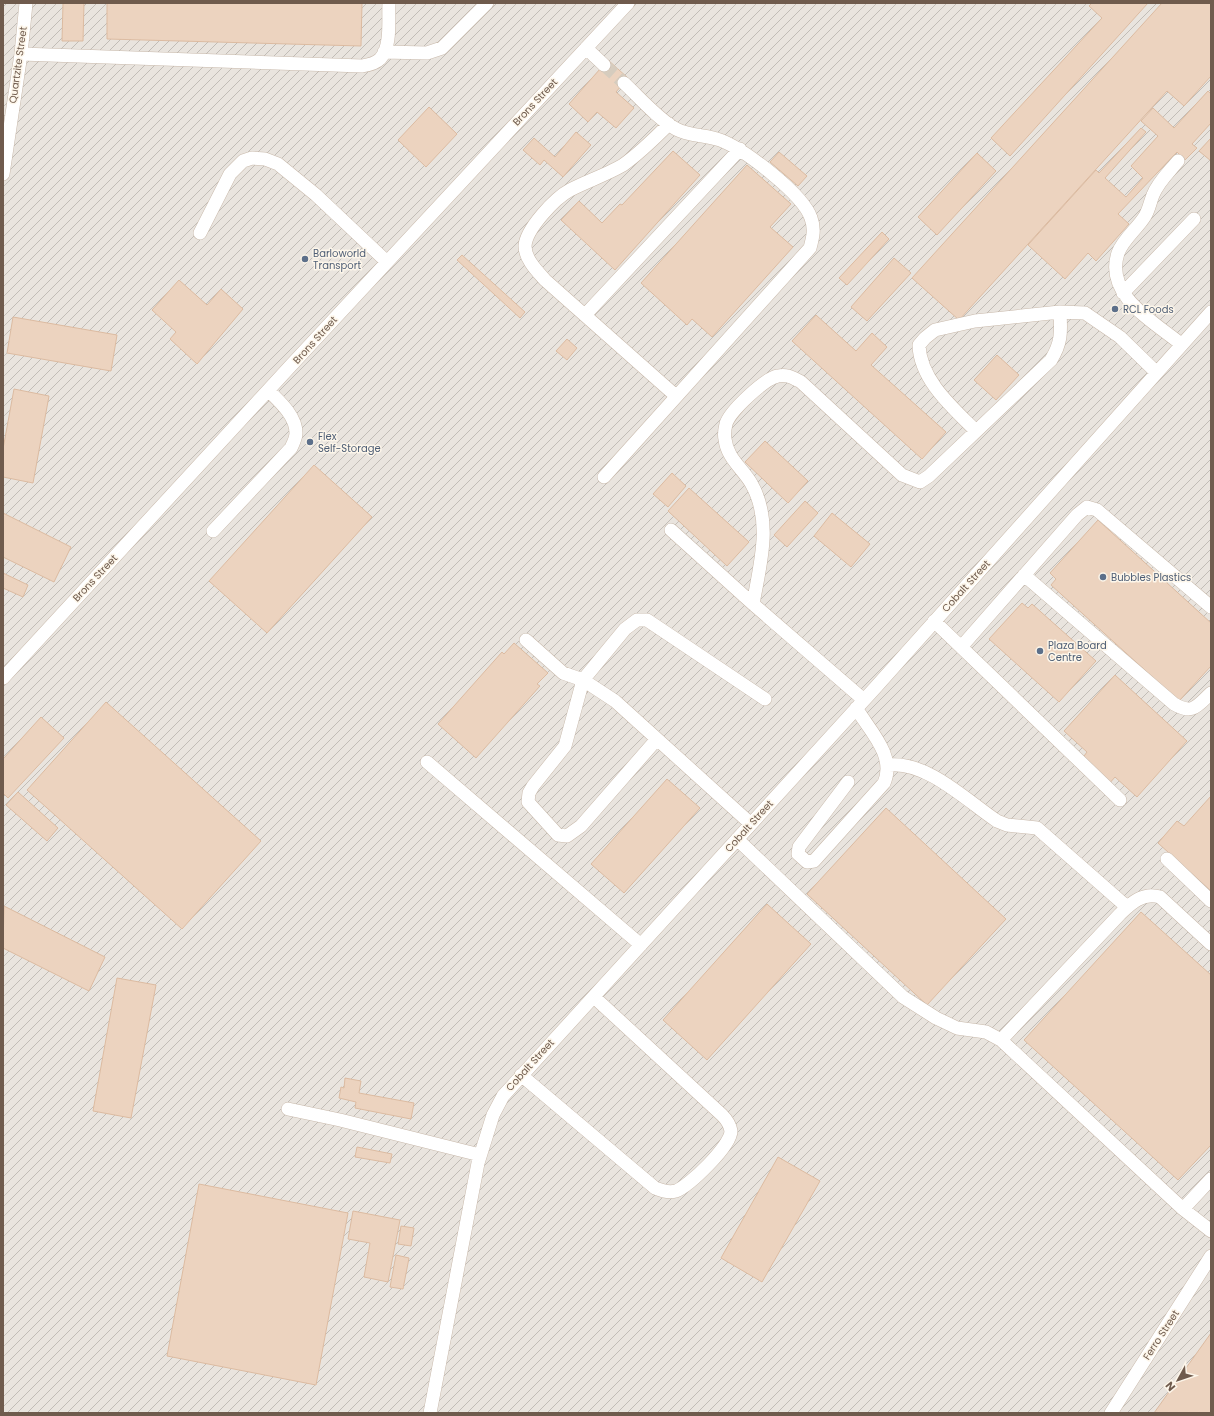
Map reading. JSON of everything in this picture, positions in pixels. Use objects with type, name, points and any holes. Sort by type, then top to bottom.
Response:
[{"type":"street","name":"Quartzite Street","points":[[3,174],[21,54],[26,3]]},
{"type":"street","points":[[21,54],[362,66],[374,63],[384,52],[388,35],[389,3]]},
{"type":"street","points":[[384,52],[427,53],[442,48],[487,3]]},
{"type":"street","name":"Brons Street","points":[[3,678],[269,391],[386,262],[628,3]]},
{"type":"street","points":[[586,48],[604,65]]},
{"type":"street","points":[[604,477],[810,248],[814,233],[811,218],[803,206],[780,181],[740,149],[716,139],[684,132],[669,124],[624,83]]},
{"type":"street","points":[[669,124],[647,147],[622,165],[569,191],[559,198],[531,230],[525,246],[534,268],[545,280],[676,396]]},
{"type":"street","points":[[585,315],[740,149]]},
{"type":"street","points":[[200,233],[230,174],[243,161],[252,158],[265,158],[278,164],[316,195],[386,262]]},
{"type":"street","points":[[1178,161],[1156,189],[1146,216],[1118,252],[1116,272],[1118,284],[1123,293],[1142,313],[1182,344]]},
{"type":"street","points":[[1123,293],[1194,219]]},
{"type":"street","points":[[976,431],[945,399],[921,362],[919,345],[929,334],[948,327],[975,321],[1060,312],[1085,313],[1120,337],[1156,372]]},
{"type":"street","points":[[753,604],[764,540],[762,519],[756,493],[743,471],[729,455],[725,439],[726,424],[731,415],[764,382],[777,376],[790,376],[801,382],[902,475],[913,481],[920,482],[924,481],[1051,360],[1060,341],[1060,312]]},
{"type":"street","name":"Cobalt Street","points":[[430,1413],[480,1155],[492,1115],[503,1096],[860,704],[1211,312]]},
{"type":"street","points":[[213,531],[291,448],[296,434],[293,420],[282,404],[269,391]]},
{"type":"street","points":[[962,646],[1083,509],[1087,507],[1094,507],[1211,607]]},
{"type":"street","points":[[671,530],[860,704],[883,750],[889,765],[888,774],[884,783],[814,861],[807,862],[798,854],[799,847],[848,782]]},
{"type":"street","points":[[1024,575],[1174,704],[1183,710],[1196,707],[1211,693]]},
{"type":"street","points":[[657,739],[581,826],[567,836],[558,835],[530,805],[528,798],[532,786],[565,746],[583,680],[625,629],[637,620],[647,620],[765,699]]},
{"type":"street","points":[[934,622],[962,646],[1120,800]]},
{"type":"street","points":[[526,640],[563,673],[583,680],[615,702],[751,824]]},
{"type":"street","points":[[427,762],[641,945]]},
{"type":"street","points":[[889,765],[900,764],[909,766],[936,777],[997,821],[1007,825],[1037,828],[1127,907]]},
{"type":"street","points":[[737,839],[903,997],[936,1018],[958,1028],[986,1032],[1000,1040],[1183,1209],[1211,1231]]},
{"type":"street","points":[[1167,859],[1211,901]]},
{"type":"street","points":[[1000,1040],[1127,907],[1144,896],[1152,895],[1160,897],[1211,944]]},
{"type":"street","points":[[521,1075],[655,1188],[664,1192],[674,1191],[686,1186],[719,1152],[728,1141],[731,1132],[728,1123],[722,1115],[594,997]]},
{"type":"street","points":[[288,1109],[340,1120],[480,1155]]},
{"type":"street","points":[[1183,1209],[1211,1179]]},
{"type":"street","name":"Ferro Street","points":[[1111,1413],[1210,1259]]},
{"type":"shaded area","points":[[3,3],[1211,3],[1211,1413],[3,1413]]},
{"type":"building","points":[[63,3],[84,3],[83,41],[62,41]]},
{"type":"building","points":[[107,3],[362,3],[361,46],[107,39]]},
{"type":"building","points":[[1092,3],[1148,3],[1010,156],[991,138],[1102,18],[1089,6]]},
{"type":"building","points":[[1162,3],[1211,3],[1211,76],[1184,106],[1167,91],[959,320],[912,278]]},
{"type":"building","points":[[608,60],[628,78],[616,92],[634,108],[616,128],[597,112],[588,122],[569,104]]},
{"type":"building","points":[[1208,91],[1211,94],[1211,123],[1192,144],[1197,148],[1185,160],[1177,152],[1118,214],[1129,224],[1096,261],[1088,253],[1065,279],[1028,245],[1096,170],[1099,173],[1141,128],[1146,132],[1105,178],[1126,197],[1143,178],[1131,166],[1158,136],[1141,121],[1153,108],[1174,128]]},
{"type":"building","points":[[429,107],[457,134],[426,167],[398,140]]},
{"type":"building","points":[[576,132],[591,145],[563,177],[544,160],[540,165],[523,150],[534,138],[555,157]]},
{"type":"building","points":[[1211,138],[1211,161],[1199,151]]},
{"type":"building","points":[[673,151],[700,175],[615,270],[561,220],[579,201],[602,223],[620,204],[622,205]]},
{"type":"building","points":[[779,152],[807,176],[798,186],[770,162]]},
{"type":"building","points":[[977,153],[996,171],[937,235],[918,217]]},
{"type":"building","points":[[747,165],[791,204],[770,227],[793,247],[712,337],[692,319],[687,325],[641,283]]},
{"type":"building","points":[[882,232],[889,239],[847,285],[839,278]]},
{"type":"building","points":[[462,255],[525,312],[520,318],[457,260]]},
{"type":"building","points":[[894,258],[911,273],[867,321],[851,307]]},
{"type":"building","points":[[179,280],[207,305],[221,289],[243,309],[197,364],[170,339],[176,332],[152,310]]},
{"type":"building","points":[[816,315],[856,351],[872,333],[887,347],[871,365],[946,432],[922,459],[792,341]]},
{"type":"building","points":[[13,317],[117,335],[111,371],[7,353]]},
{"type":"building","points":[[567,339],[577,348],[567,360],[556,351]]},
{"type":"building","points":[[997,355],[1019,375],[996,400],[974,380]]},
{"type":"building","points":[[14,389],[49,396],[33,483],[3,477],[3,449]]},
{"type":"building","points":[[765,441],[808,481],[788,503],[745,462]]},
{"type":"building","points":[[314,465],[372,517],[267,633],[209,581]]},
{"type":"building","points":[[672,473],[686,486],[668,507],[653,494]]},
{"type":"building","points":[[689,488],[749,542],[727,566],[668,511]]},
{"type":"building","points":[[805,501],[818,513],[787,547],[774,535]]},
{"type":"building","points":[[3,513],[71,547],[54,582],[3,557]]},
{"type":"building","points":[[832,513],[870,544],[851,567],[814,536]]},
{"type":"building","points":[[1098,520],[1211,623],[1211,666],[1179,701],[1051,585],[1056,579],[1050,573]]},
{"type":"building","points":[[3,573],[28,585],[23,597],[3,588]]},
{"type":"building","points":[[1022,603],[1028,608],[1032,604],[1096,661],[1059,702],[989,639]]},
{"type":"building","points":[[514,643],[548,673],[537,684],[540,686],[476,758],[438,724],[502,652],[504,654]]},
{"type":"building","points":[[1115,675],[1187,741],[1137,797],[1115,777],[1108,785],[1081,760],[1087,752],[1064,731]]},
{"type":"building","points":[[106,702],[261,841],[182,929],[27,790]]},
{"type":"building","points":[[41,717],[64,738],[8,798],[3,793],[3,759]]},
{"type":"building","points":[[667,779],[700,808],[624,893],[591,864]]},
{"type":"building","points":[[18,792],[58,828],[47,841],[6,805]]},
{"type":"building","points":[[1211,796],[1211,891],[1158,843],[1177,821],[1184,826]]},
{"type":"building","points":[[886,808],[1006,919],[927,1005],[807,894]]},
{"type":"building","points":[[767,904],[811,944],[707,1060],[663,1020]]},
{"type":"building","points":[[4,906],[105,957],[89,991],[3,948]]},
{"type":"building","points":[[1141,912],[1211,975],[1211,1145],[1178,1180],[1024,1040]]},
{"type":"building","points":[[117,978],[156,985],[131,1118],[93,1111]]},
{"type":"building","points":[[345,1078],[361,1081],[359,1093],[414,1103],[411,1119],[355,1108],[356,1102],[339,1098],[341,1087],[344,1088]]},
{"type":"building","points":[[357,1147],[392,1154],[390,1163],[355,1157]]},
{"type":"building","points":[[778,1157],[820,1181],[762,1282],[721,1258]]},
{"type":"building","points":[[199,1184],[348,1213],[316,1385],[167,1356]]},
{"type":"building","points":[[353,1211],[400,1220],[388,1282],[364,1277],[370,1243],[348,1239]]},
{"type":"building","points":[[401,1226],[414,1228],[411,1246],[398,1244]]},
{"type":"building","points":[[396,1255],[409,1258],[403,1289],[390,1287]]},
{"type":"building","points":[[1211,1333],[1211,1413],[1154,1413]]},
{"type":"tunnel","points":[[604,65],[624,83]]},
{"type":"place","name":"Barloworld Transport","points":[[305,259]]},
{"type":"place","name":"RCL Foods","points":[[1115,309]]},
{"type":"place","name":"Flex Self-Storage","points":[[310,442]]},
{"type":"place","name":"Bubbles Plastics","points":[[1103,577]]},
{"type":"place","name":"Plaza Board Centre","points":[[1040,651]]}]
